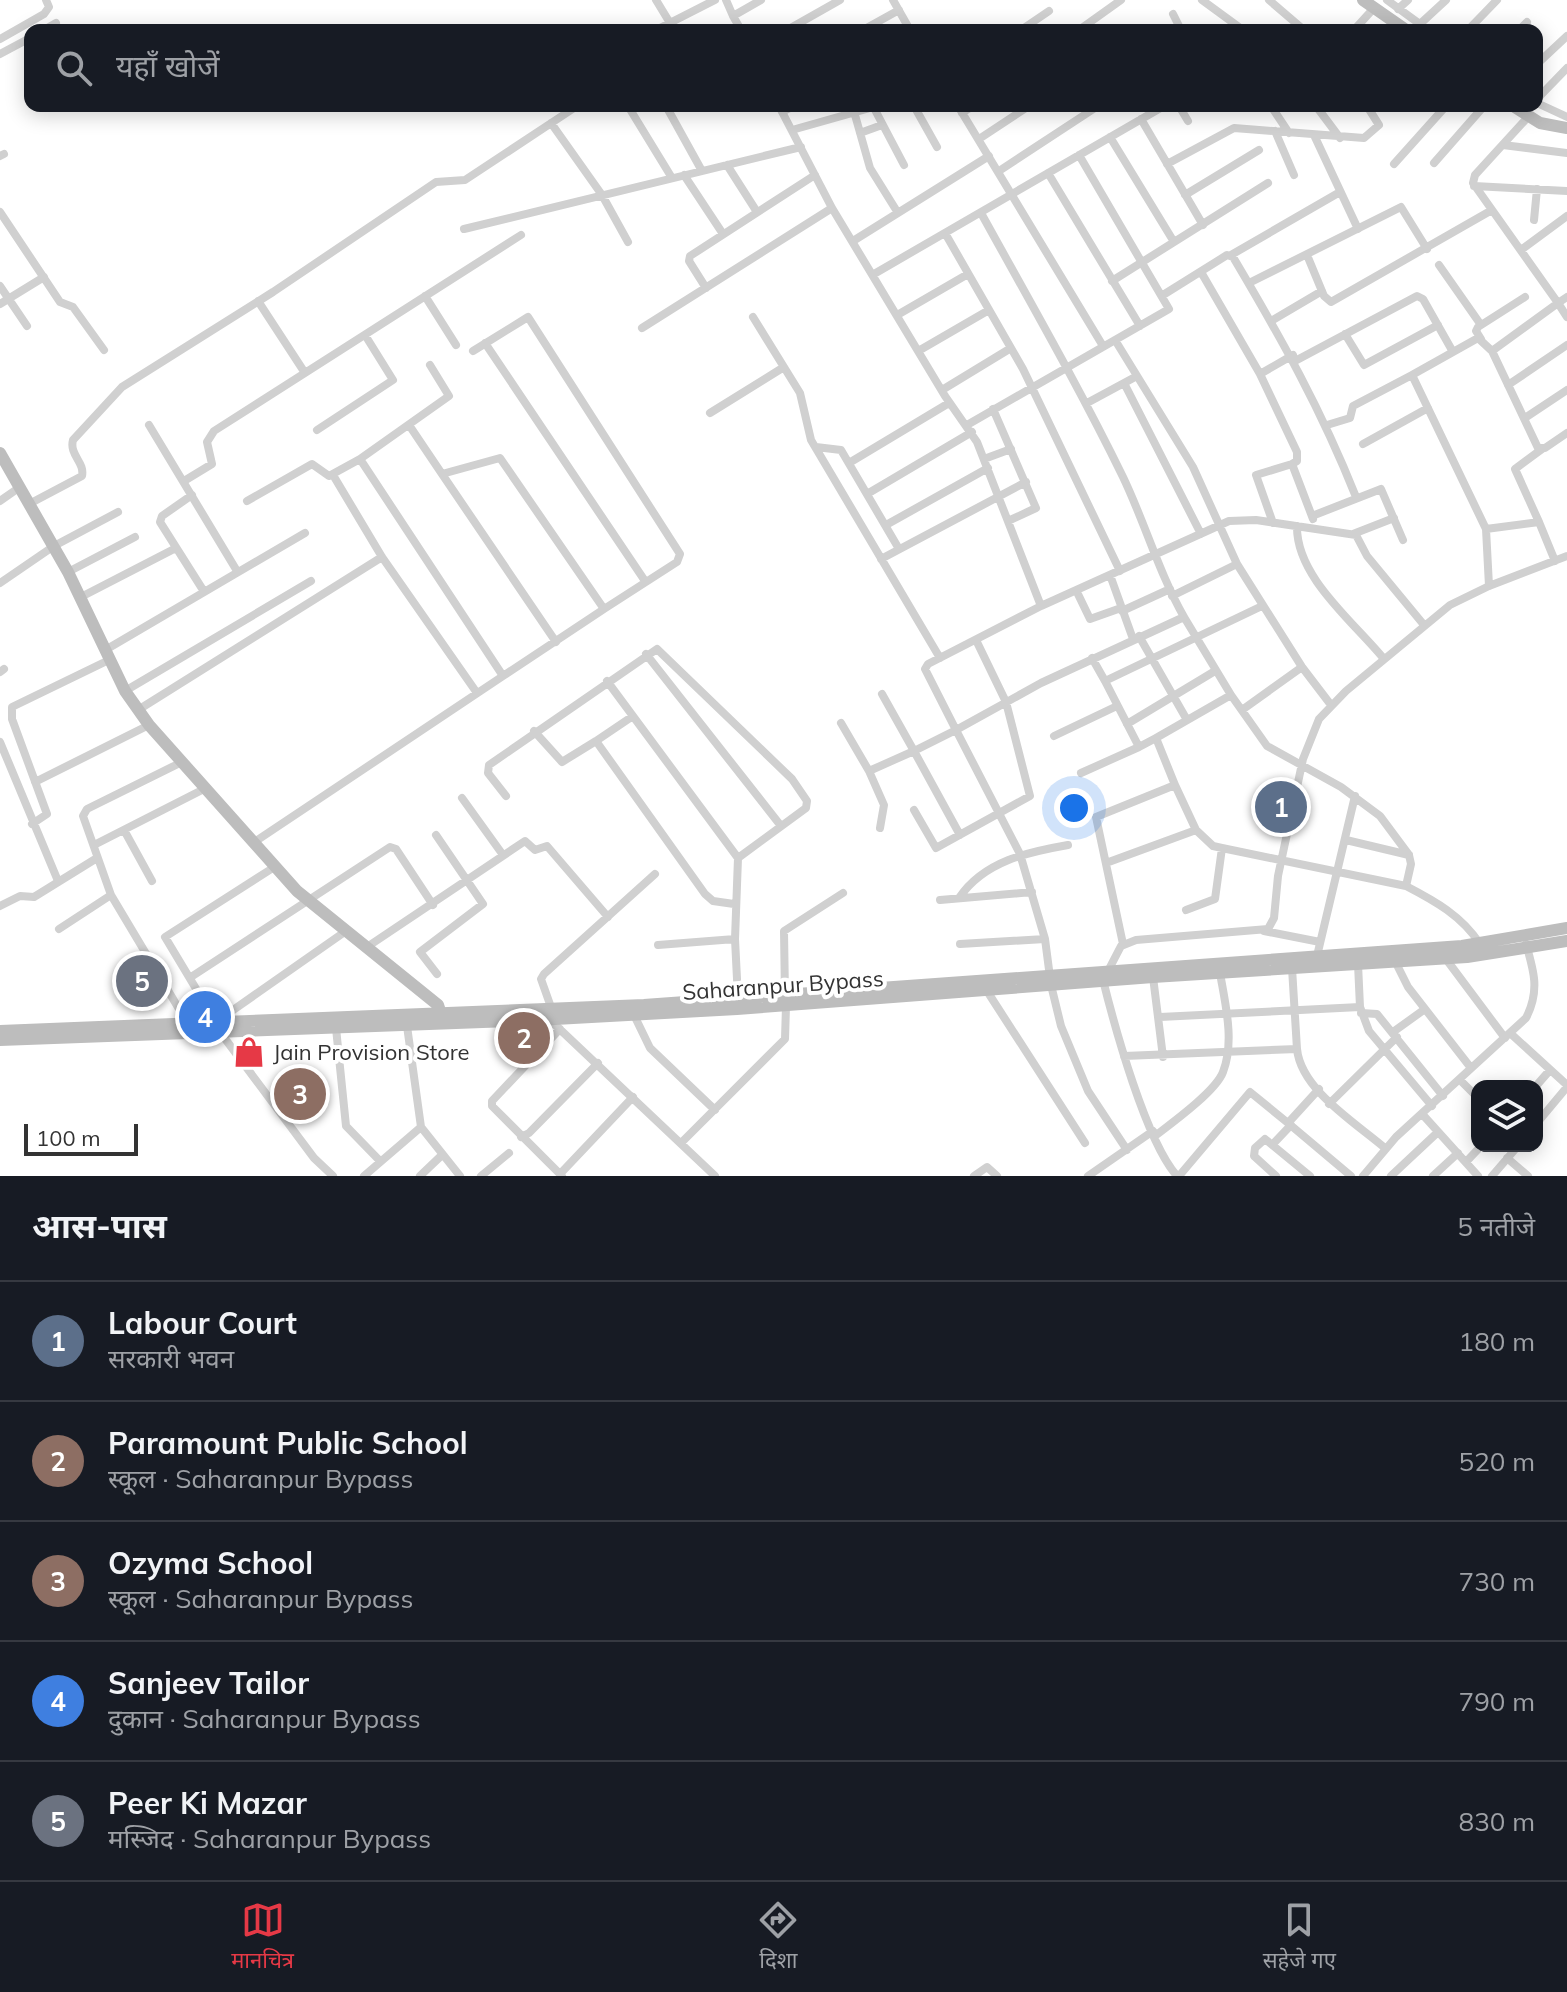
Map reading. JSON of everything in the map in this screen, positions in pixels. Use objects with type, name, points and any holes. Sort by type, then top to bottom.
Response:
[{"type":"main road","points":[[1369,4],[1397,24]]},
{"type":"main road","points":[[1521,112],[1528,117],[1567,128]]},
{"type":"main road","points":[[0,453],[68,572],[125,691],[149,725],[180,763],[307,900],[438,1005],[443,1019],[0,1031]]},
{"type":"main road","points":[[1526,941],[1567,928]]},
{"type":"main road","name":"Saharanpur Bypass","points":[[0,1040],[218,1027],[407,1026],[443,1019],[550,1013],[634,1015],[759,1002],[987,991],[1050,980],[1106,976],[1153,977],[1358,964],[1526,941],[1567,941]]},
{"type":"main road","points":[[1106,976],[1317,956],[1441,953]]},
{"type":"main road","points":[[785,1001],[1050,980]]},
{"type":"main road","points":[[550,1013],[738,999],[759,1002]]},
{"type":"street","points":[[26,24],[44,14],[49,7],[46,0]]},
{"type":"street","points":[[656,0],[670,23],[700,3],[715,0]]},
{"type":"street","points":[[726,0],[738,24]]},
{"type":"street","points":[[733,16],[761,0]]},
{"type":"street","points":[[798,24],[840,0]]},
{"type":"street","points":[[893,0],[907,24]]},
{"type":"street","points":[[1087,24],[1121,0]]},
{"type":"street","points":[[1202,0],[1235,24]]},
{"type":"street","points":[[1269,0],[1295,24]]},
{"type":"street","points":[[1387,0],[1420,24]]},
{"type":"street","points":[[1398,9],[1408,0]]},
{"type":"street","points":[[1426,24],[1446,0]]},
{"type":"street","points":[[1474,24],[1497,0]]},
{"type":"street","points":[[1357,24],[1369,4]]},
{"type":"street","points":[[874,24],[899,10]]},
{"type":"street","points":[[1030,24],[1049,11]]},
{"type":"street","points":[[1173,14],[1178,24]]},
{"type":"street","points":[[0,39],[24,25]]},
{"type":"street","points":[[1543,58],[1567,36]]},
{"type":"street","points":[[0,54],[24,41]]},
{"type":"street","points":[[1543,94],[1567,68]]},
{"type":"street","points":[[1543,104],[1567,117]]},
{"type":"street","points":[[29,504],[82,476],[82,468],[71,450],[73,440],[122,387],[436,182],[465,180],[568,112]]},
{"type":"street","points":[[632,112],[672,178]]},
{"type":"street","points":[[669,112],[702,171]]},
{"type":"street","points":[[783,112],[832,208],[899,314],[949,403],[969,429],[986,464],[1041,606]]},
{"type":"street","points":[[792,130],[862,112]]},
{"type":"street","points":[[877,112],[904,165]]},
{"type":"street","points":[[917,112],[937,147]]},
{"type":"street","points":[[961,112],[1103,346]]},
{"type":"street","points":[[979,139],[1020,112]]},
{"type":"street","points":[[999,171],[1089,112]]},
{"type":"street","points":[[874,274],[1153,112]]},
{"type":"street","points":[[1183,112],[1188,121]]},
{"type":"street","points":[[1275,112],[1289,133]]},
{"type":"street","points":[[1320,112],[1340,138]]},
{"type":"street","points":[[1167,164],[1229,129],[1364,138],[1378,128],[1379,122],[1372,112]]},
{"type":"street","points":[[1394,164],[1441,112]]},
{"type":"street","points":[[1434,163],[1479,112]]},
{"type":"street","points":[[855,115],[870,168],[898,213]]},
{"type":"street","points":[[1528,117],[1475,175],[1474,186],[1567,317]]},
{"type":"street","points":[[1141,119],[1203,225]]},
{"type":"street","points":[[551,123],[602,195],[628,242]]},
{"type":"street","points":[[860,133],[882,125]]},
{"type":"street","points":[[1275,131],[1294,175]]},
{"type":"street","points":[[1314,135],[1358,229]]},
{"type":"street","points":[[1110,137],[1174,242]]},
{"type":"street","points":[[1503,145],[1567,153]]},
{"type":"street","points":[[464,229],[801,147]]},
{"type":"street","points":[[1185,195],[1259,150]]},
{"type":"street","points":[[867,494],[969,429],[993,409],[1169,309],[1079,155]]},
{"type":"street","points":[[853,241],[989,156]]},
{"type":"street","points":[[727,165],[757,212]]},
{"type":"street","points":[[1048,173],[1140,326]]},
{"type":"street","points":[[684,175],[723,234]]},
{"type":"street","points":[[706,288],[689,258],[815,175]]},
{"type":"street","points":[[1112,281],[1268,183]]},
{"type":"street","points":[[1474,186],[1567,191]]},
{"type":"street","points":[[1534,220],[1537,189]]},
{"type":"street","points":[[1163,295],[1340,192]]},
{"type":"street","points":[[642,328],[832,208]]},
{"type":"street","points":[[1249,283],[1403,208],[1427,249]]},
{"type":"street","points":[[1307,255],[1327,301],[1335,300],[1492,210]]},
{"type":"street","points":[[0,212],[60,302],[73,307],[104,350]]},
{"type":"street","points":[[981,213],[1087,403],[1157,554],[1171,593],[1215,671],[1263,742],[1355,796],[1380,816],[1409,855],[1411,864],[1406,886]]},
{"type":"street","points":[[1521,250],[1567,216]]},
{"type":"street","points":[[945,233],[1032,387],[1120,571]]},
{"type":"street","points":[[184,481],[212,464],[207,442],[211,433],[521,235]]},
{"type":"street","points":[[1231,255],[1294,358],[1327,425],[1356,497]]},
{"type":"street","points":[[1439,265],[1481,325]]},
{"type":"street","points":[[1201,272],[1260,374],[1297,452],[1297,461],[1292,464],[1256,475],[1273,523]]},
{"type":"street","points":[[899,314],[968,274]]},
{"type":"street","points":[[4,301],[44,277]]},
{"type":"street","points":[[0,286],[4,301],[27,326]]},
{"type":"street","points":[[1271,321],[1322,291]]},
{"type":"street","points":[[425,296],[456,345]]},
{"type":"street","points":[[1260,374],[1417,296],[1423,299],[1453,352]]},
{"type":"street","points":[[1525,297],[1476,331],[1492,351],[1536,446],[1542,449]]},
{"type":"street","points":[[1492,351],[1567,297]]},
{"type":"street","points":[[258,301],[305,373]]},
{"type":"street","points":[[920,350],[989,310]]},
{"type":"street","points":[[253,843],[677,562],[680,554],[531,321],[525,317],[473,351]]},
{"type":"street","points":[[753,317],[803,401],[809,434],[816,447],[940,658]]},
{"type":"street","points":[[1345,334],[1364,365],[1438,325]]},
{"type":"street","points":[[317,430],[393,380],[365,335]]},
{"type":"street","points":[[1327,425],[1350,418],[1353,406],[1481,339]]},
{"type":"street","points":[[1115,340],[1193,467],[1237,564],[1302,667],[1331,705]]},
{"type":"street","points":[[485,343],[645,581]]},
{"type":"street","points":[[1508,385],[1567,345]]},
{"type":"street","points":[[942,390],[1011,348]]},
{"type":"street","points":[[247,501],[312,464],[326,475],[333,475],[450,395],[430,365]]},
{"type":"street","points":[[710,413],[784,367]]},
{"type":"street","points":[[1412,375],[1486,529],[1489,586]]},
{"type":"street","points":[[1087,403],[1137,376]]},
{"type":"street","points":[[1124,383],[1201,534]]},
{"type":"street","points":[[1525,418],[1567,390]]},
{"type":"street","points":[[849,463],[949,403]]},
{"type":"street","points":[[1363,444],[1428,408]]},
{"type":"street","points":[[993,409],[1036,508],[1008,521]]},
{"type":"street","points":[[149,425],[237,571]]},
{"type":"street","points":[[409,425],[556,642]]},
{"type":"street","points":[[1555,561],[1515,471],[1517,466],[1567,433]]},
{"type":"street","points":[[816,447],[839,448],[899,549]]},
{"type":"street","points":[[886,525],[1011,449]]},
{"type":"street","points":[[442,474],[500,458],[604,609]]},
{"type":"street","points":[[360,459],[503,676]]},
{"type":"street","points":[[1292,464],[1316,528]]},
{"type":"street","points":[[333,475],[382,557],[477,693]]},
{"type":"street","points":[[881,559],[998,494],[1026,482]]},
{"type":"street","points":[[0,501],[20,487]]},
{"type":"street","points":[[1312,516],[1381,489],[1403,540]]},
{"type":"street","points":[[192,495],[161,518],[203,590]]},
{"type":"street","points":[[0,583],[54,546],[118,512]]},
{"type":"street","points":[[1127,1150],[1088,1091],[1061,1026],[1050,980],[1045,939],[1020,854],[1001,811],[924,671],[928,664],[1041,606],[1237,519],[1353,534],[1394,518]]},
{"type":"street","points":[[1486,529],[1539,522]]},
{"type":"street","points":[[1297,526],[1297,547],[1305,560],[1346,621],[1384,659]]},
{"type":"street","points":[[32,824],[47,815],[12,719],[12,707],[109,654],[203,590],[305,533]]},
{"type":"street","points":[[1353,534],[1424,625]]},
{"type":"street","points":[[68,572],[135,537]]},
{"type":"street","points":[[79,598],[176,548]]},
{"type":"street","points":[[1263,931],[1274,918],[1282,858],[1311,736],[1331,705],[1450,605],[1489,586],[1567,556]]},
{"type":"street","points":[[138,710],[382,557]]},
{"type":"street","points":[[1076,590],[1090,619],[1171,593],[1237,564]]},
{"type":"street","points":[[1110,575],[1136,638],[1187,720]]},
{"type":"street","points":[[125,691],[311,581]]},
{"type":"street","points":[[1105,681],[1262,606]]},
{"type":"street","points":[[869,771],[956,730],[1092,658],[1184,617]]},
{"type":"street","points":[[914,810],[934,847],[1027,799],[1031,793],[1006,702],[976,640]]},
{"type":"street","points":[[506,796],[488,768],[534,731],[653,648],[664,653],[792,779],[807,805],[738,858]]},
{"type":"street","points":[[646,654],[781,826]]},
{"type":"street","points":[[1092,658],[1139,747]]},
{"type":"street","points":[[1242,710],[1302,667]]},
{"type":"street","points":[[1127,724],[1215,671]]},
{"type":"street","points":[[607,681],[738,858],[734,904],[738,999]]},
{"type":"street","points":[[882,694],[960,835]]},
{"type":"street","points":[[1081,773],[1139,747],[1231,695]]},
{"type":"street","points":[[1054,736],[1117,706]]},
{"type":"street","points":[[534,731],[562,762],[633,716]]},
{"type":"street","points":[[841,723],[869,771],[884,805],[880,828]]},
{"type":"street","points":[[35,782],[149,725]]},
{"type":"street","points":[[1156,738],[1196,830],[1213,846],[1406,886],[1435,900],[1465,924],[1481,949]]},
{"type":"street","points":[[596,741],[705,894],[713,901],[734,904]]},
{"type":"street","points":[[0,742],[58,881]]},
{"type":"street","points":[[180,763],[84,811],[111,895],[188,1024]]},
{"type":"street","points":[[0,772],[9,766]]},
{"type":"street","points":[[1175,785],[1096,817],[1123,944],[1106,976],[1124,1056],[1154,1134],[1178,1176],[1250,1092],[1351,1176]]},
{"type":"street","points":[[94,845],[204,789]]},
{"type":"street","points":[[1317,956],[1355,796]]},
{"type":"street","points":[[462,798],[503,855]]},
{"type":"street","points":[[124,830],[152,881]]},
{"type":"street","points":[[1106,863],[1196,830]]},
{"type":"street","points":[[436,835],[482,907],[420,952],[437,974]]},
{"type":"street","points":[[1346,840],[1409,855]]},
{"type":"street","points":[[367,947],[525,841],[535,850],[547,846],[608,917]]},
{"type":"street","points":[[959,898],[995,866],[1020,854],[1068,845]]},
{"type":"street","points":[[191,977],[392,847],[433,905]]},
{"type":"street","points":[[1186,910],[1215,899],[1222,848]]},
{"type":"street","points":[[0,906],[20,896],[34,897],[97,858]]},
{"type":"street","points":[[276,866],[167,935],[165,941],[191,977],[218,1027],[314,1158],[333,1176]]},
{"type":"street","points":[[655,874],[542,977],[550,1013],[560,1029],[715,1176]]},
{"type":"street","points":[[940,900],[1032,892]]},
{"type":"street","points":[[681,1143],[785,1039],[784,931],[843,893]]},
{"type":"street","points":[[59,929],[111,895]]},
{"type":"street","points":[[218,1027],[346,931]]},
{"type":"street","points":[[1123,944],[1159,937],[1263,931],[1320,942]]},
{"type":"street","points":[[658,945],[735,939]]},
{"type":"street","points":[[960,944],[1045,939]]},
{"type":"street","points":[[1365,1175],[1386,1149],[1526,1018],[1533,1004],[1535,969],[1526,941]]},
{"type":"street","points":[[1441,953],[1508,1036],[1567,1086],[1543,1116]]},
{"type":"street","points":[[1395,961],[1425,1009],[1471,1068]]},
{"type":"street","points":[[1358,964],[1363,1023],[1432,1106]]},
{"type":"street","points":[[1292,968],[1297,1049],[1302,1072],[1329,1104],[1342,1110],[1386,1149]]},
{"type":"street","points":[[1088,1176],[1154,1134],[1220,1077],[1228,1053],[1227,1015],[1220,973]]},
{"type":"street","points":[[1153,977],[1163,1057]]},
{"type":"street","points":[[987,991],[1085,1143]]},
{"type":"street","points":[[1329,1104],[1395,1035],[1425,1009]]},
{"type":"street","points":[[1160,1017],[1295,1010],[1360,1010],[1377,1014],[1443,1096]]},
{"type":"street","points":[[634,1015],[650,1048],[715,1110]]},
{"type":"street","points":[[407,1026],[421,1127],[460,1176]]},
{"type":"street","points":[[336,1028],[346,1126],[380,1161]]},
{"type":"street","points":[[560,1029],[492,1101],[492,1106],[561,1175],[633,1097]]},
{"type":"street","points":[[1124,1056],[1163,1057],[1297,1049]]},
{"type":"street","points":[[521,1137],[529,1133],[598,1063]]},
{"type":"street","points":[[1541,1080],[1550,1070]]},
{"type":"street","points":[[1460,1080],[1471,1091]]},
{"type":"street","points":[[1273,1144],[1319,1089]]},
{"type":"street","points":[[1423,1115],[1478,1176]]},
{"type":"street","points":[[364,1176],[421,1127]]},
{"type":"street","points":[[1391,1176],[1438,1132]]},
{"type":"street","points":[[1276,1176],[1254,1154],[1265,1139],[1310,1176]]},
{"type":"street","points":[[1466,1162],[1475,1152]]},
{"type":"street","points":[[1492,1176],[1512,1152]]},
{"type":"street","points":[[481,1176],[509,1153]]},
{"type":"street","points":[[1433,1176],[1458,1153]]},
{"type":"street","points":[[420,1176],[442,1155]]},
{"type":"street","points":[[1507,1158],[1528,1176]]},
{"type":"street","points":[[974,1176],[987,1167],[997,1176]]},
{"type":"place","name":"Labour Court","points":[[1281,807]]},
{"type":"place","name":"Peer Ki Mazar","points":[[142,981]]},
{"type":"place","name":"Sanjeev Tailor","points":[[205,1017]]},
{"type":"place","name":"Paramount Public School","points":[[524,1038]]},
{"type":"place","name":"Jain Provision Store","points":[[249,1052]]},
{"type":"place","name":"Ozyma School","points":[[300,1094]]}]
